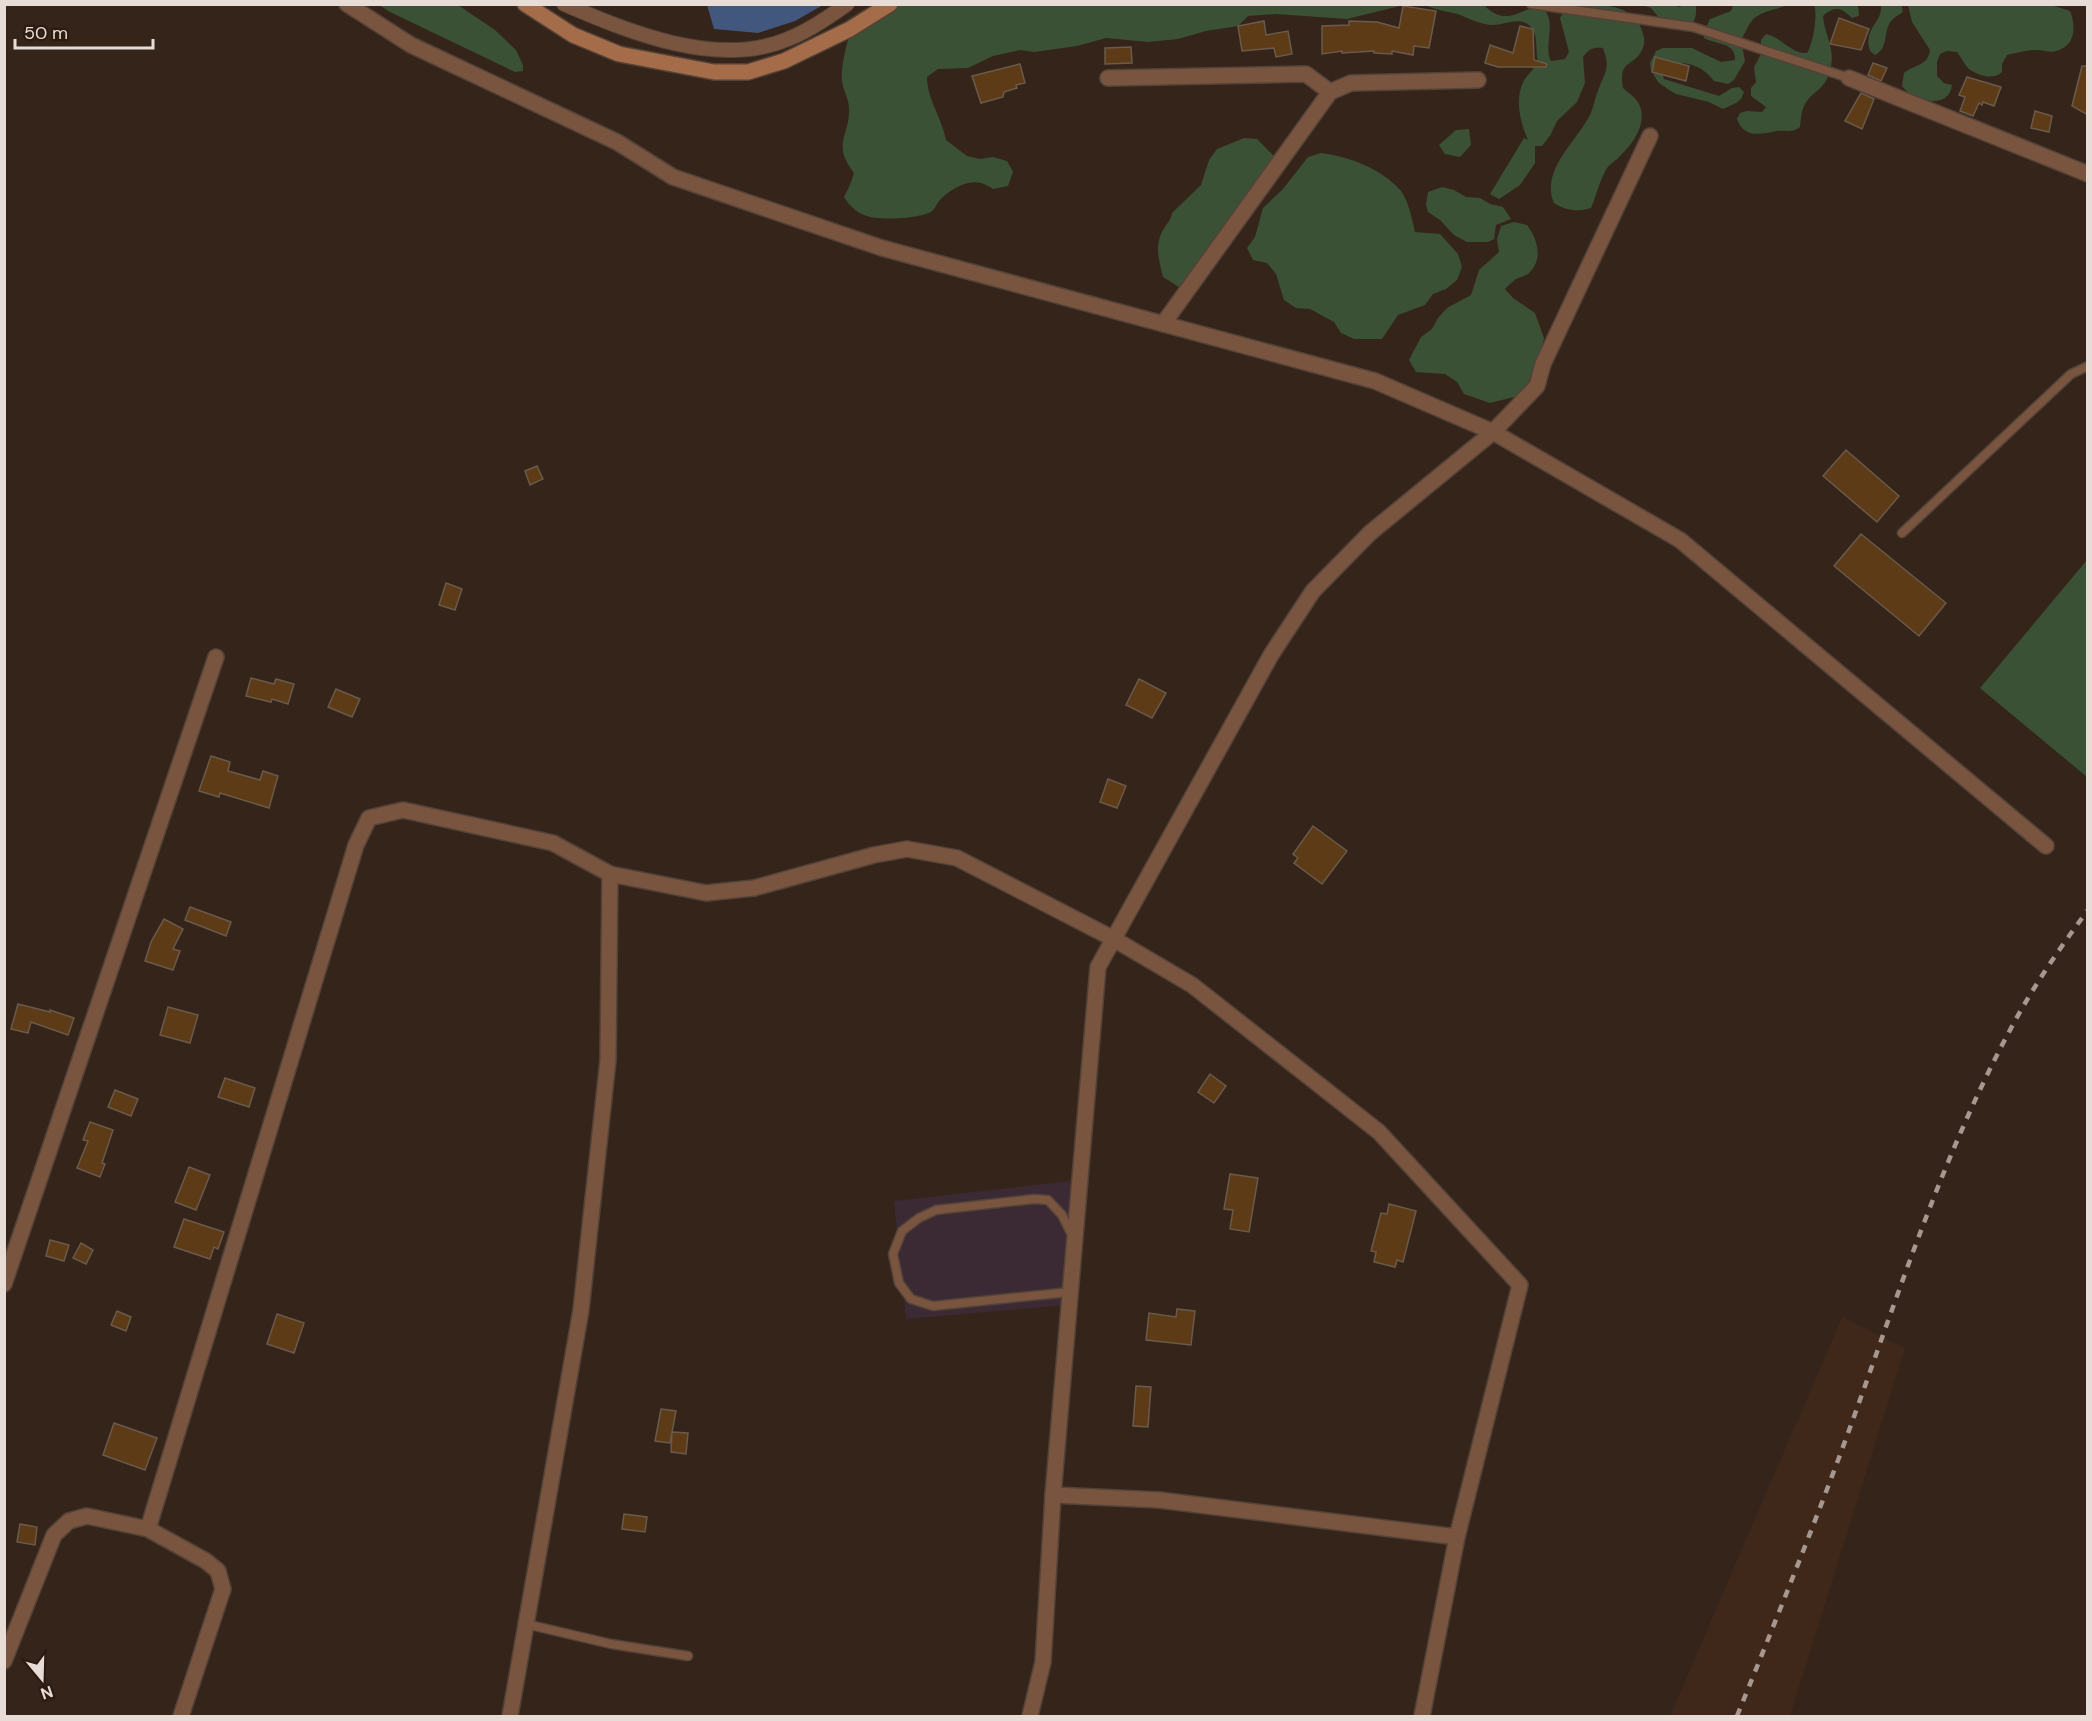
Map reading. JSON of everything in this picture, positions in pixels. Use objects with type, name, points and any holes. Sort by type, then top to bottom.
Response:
[{"type":"main road","points":[[525,4],[573,35],[619,54],[714,72],[748,72],[784,61],[850,29],[890,4]]},
{"type":"street","points":[[347,4],[411,45],[617,142],[673,177],[882,248],[1375,381],[1493,432],[1680,540],[2046,846]]},
{"type":"street","points":[[564,4],[637,34],[676,44],[718,50],[739,50],[787,40],[847,4]]},
{"type":"street","points":[[1108,78],[1306,74],[1330,92]]},
{"type":"street","points":[[1849,78],[2088,174]]},
{"type":"street","points":[[1163,324],[1330,92],[1351,83],[1478,80]]},
{"type":"street","points":[[1030,1716],[1043,1662],[1053,1495],[1098,967],[1271,655],[1313,591],[1370,533],[1493,432],[1537,386],[1543,364],[1650,136]]},
{"type":"street","points":[[4,1284],[216,657]]},
{"type":"street","points":[[148,1529],[356,845],[369,818],[403,810],[553,843],[610,874],[706,893],[754,888],[874,855],[907,849],[957,858],[1113,938],[1192,985],[1379,1132],[1520,1285],[1457,1537],[1422,1716]]},
{"type":"street","points":[[510,1716],[581,1310],[608,1060],[610,874]]},
{"type":"street","points":[[1053,1495],[1159,1500],[1457,1537]]},
{"type":"street","points":[[4,1661],[54,1534],[69,1521],[87,1516],[148,1529],[218,1570],[223,1589],[181,1716]]},
{"type":"lane","points":[[1531,4],[1693,27],[1849,78]]},
{"type":"lane","points":[[1902,533],[2072,374],[2088,366]]},
{"type":"lane","points":[[1070,1292],[933,1306],[910,1299],[899,1283],[893,1254],[902,1231],[919,1218],[936,1210],[1034,1199],[1048,1200],[1062,1215],[1074,1240]]},
{"type":"lane","points":[[526,1624],[610,1644],[688,1656]]},
{"type":"shaded area","points":[[1080,1180],[1067,1305],[906,1319],[894,1201]]},
{"type":"shaded area","points":[[1842,1317],[1905,1348],[1790,1716],[1670,1716]]},
{"type":"green space","points":[[903,4],[1404,5],[1347,19],[1276,14],[1248,16],[1238,26],[1206,31],[1178,39],[1148,42],[1106,38],[1077,46],[1034,52],[1020,50],[993,56],[968,68],[938,69],[927,77],[932,101],[946,140],[967,156],[980,159],[993,157],[1007,161],[1013,172],[1008,186],[993,189],[981,183],[970,183],[959,186],[948,193],[933,210],[926,214],[909,217],[870,217],[858,212],[844,197],[854,173],[847,163],[843,147],[849,118],[848,101],[842,81],[846,46],[856,20],[864,11],[875,7]]},
{"type":"green space","points":[[379,5],[458,5],[495,30],[516,50],[523,65],[523,71],[515,72]]},
{"type":"green space","points":[[1425,5],[1484,5],[1493,13],[1502,16],[1537,8],[1544,10],[1548,15],[1550,28],[1548,49],[1551,61],[1565,59],[1569,52],[1560,18],[1567,5],[1619,8],[1636,19],[1643,34],[1644,44],[1638,56],[1624,68],[1622,79],[1623,88],[1636,99],[1641,108],[1641,123],[1631,144],[1607,168],[1591,208],[1572,210],[1563,208],[1554,203],[1551,191],[1556,168],[1591,112],[1606,69],[1603,48],[1592,49],[1583,57],[1585,83],[1577,102],[1557,121],[1542,146],[1535,146],[1535,163],[1520,185],[1499,199],[1490,194],[1524,138],[1528,140],[1521,120],[1519,99],[1523,82],[1538,62],[1535,34],[1526,23],[1488,25]]},
{"type":"green space","points":[[1642,5],[1679,7],[1696,5],[1696,17],[1689,27],[1660,19],[1651,8]]},
{"type":"green space","points":[[1733,5],[1787,5],[1754,18],[1741,40],[1745,61],[1734,80],[1728,84],[1714,81],[1700,68],[1684,63],[1671,63],[1662,72],[1664,79],[1719,96],[1732,88],[1739,87],[1744,92],[1741,99],[1723,109],[1709,102],[1676,94],[1658,82],[1650,63],[1656,51],[1663,48],[1692,48],[1721,62],[1735,60],[1729,47],[1704,38],[1704,32],[1710,19],[1731,11]]},
{"type":"green space","points":[[1814,5],[1858,5],[1859,16],[1852,18],[1845,12],[1835,9],[1823,16],[1832,53],[1831,66],[1823,85],[1805,104],[1800,127],[1792,131],[1759,134],[1744,130],[1737,119],[1740,113],[1762,112],[1766,107],[1751,96],[1751,88],[1756,82],[1754,67],[1761,54],[1761,40],[1766,34],[1796,51],[1807,53],[1814,29]]},
{"type":"green space","points":[[1881,5],[1901,5],[1903,11],[1890,23],[1883,48],[1875,55],[1870,51],[1869,36],[1881,11]]},
{"type":"green space","points":[[1908,5],[2051,5],[2070,11],[2073,35],[2067,45],[2056,51],[2033,50],[2007,55],[2002,64],[2002,72],[1995,76],[1981,75],[1972,71],[1957,52],[1947,51],[1940,54],[1937,62],[1937,76],[1944,83],[1952,85],[1944,98],[1930,101],[1914,96],[1902,86],[1904,73],[1924,62],[1930,50],[1912,22]]},
{"type":"green space","points":[[1469,129],[1471,145],[1460,157],[1445,154],[1439,145],[1456,130]]},
{"type":"green space","points":[[1244,138],[1257,139],[1276,158],[1182,289],[1163,277],[1158,253],[1160,236],[1172,213],[1201,185],[1209,160],[1217,149]]},
{"type":"green space","points":[[1321,153],[1354,161],[1384,176],[1404,195],[1415,232],[1440,234],[1458,254],[1462,267],[1457,280],[1446,289],[1433,294],[1425,305],[1398,315],[1382,339],[1354,339],[1341,333],[1334,322],[1310,309],[1296,308],[1284,300],[1276,274],[1267,263],[1253,260],[1247,248],[1255,237],[1263,208],[1283,189],[1308,157]]},
{"type":"green space","points":[[1442,187],[1454,190],[1466,197],[1480,198],[1490,204],[1503,207],[1511,219],[1496,225],[1494,239],[1488,242],[1467,242],[1454,235],[1440,220],[1428,212],[1426,205],[1428,192]]},
{"type":"green space","points":[[1514,222],[1527,225],[1534,236],[1538,255],[1529,273],[1516,279],[1505,289],[1513,298],[1535,313],[1544,338],[1536,379],[1518,396],[1490,403],[1464,394],[1457,382],[1445,374],[1416,372],[1409,360],[1421,337],[1432,329],[1447,308],[1471,295],[1479,270],[1499,252],[1497,239],[1501,226]]},
{"type":"green space","points":[[2087,560],[2087,777],[1980,688]]},
{"type":"water","points":[[707,4],[823,5],[795,21],[758,33],[714,29]]},
{"type":"building","points":[[1403,6],[1436,11],[1429,48],[1414,46],[1413,55],[1392,51],[1392,54],[1374,53],[1374,51],[1342,53],[1342,51],[1322,54],[1322,26],[1349,25],[1349,21],[1377,22],[1399,28]]},
{"type":"building","points":[[1839,18],[1869,29],[1861,50],[1830,44]]},
{"type":"building","points":[[1264,21],[1266,35],[1288,31],[1292,54],[1276,57],[1274,48],[1242,51],[1238,26]]},
{"type":"building","points":[[1520,26],[1533,29],[1534,60],[1547,64],[1546,67],[1498,67],[1485,63],[1490,45],[1513,53]]},
{"type":"building","points":[[1131,47],[1132,63],[1105,64],[1105,48]]},
{"type":"building","points":[[1655,57],[1689,66],[1686,81],[1652,72]]},
{"type":"building","points":[[1873,63],[1887,68],[1881,81],[1868,75]]},
{"type":"building","points":[[1020,64],[1025,83],[1004,92],[1003,97],[981,103],[972,76]]},
{"type":"building","points":[[2082,66],[2088,66],[2088,115],[2072,106]]},
{"type":"building","points":[[1967,77],[2001,87],[1994,106],[1979,103],[1973,116],[1960,111],[1965,97],[1959,95]]},
{"type":"building","points":[[1861,93],[1874,99],[1862,129],[1845,121]]},
{"type":"building","points":[[2035,111],[2052,116],[2049,132],[2031,128]]},
{"type":"building","points":[[1846,450],[1899,496],[1877,522],[1823,476]]},
{"type":"building","points":[[537,466],[543,479],[530,485],[525,471]]},
{"type":"building","points":[[1861,534],[1946,603],[1919,636],[1834,566]]},
{"type":"building","points":[[446,583],[462,589],[455,610],[439,605]]},
{"type":"building","points":[[251,678],[274,684],[276,679],[294,684],[288,704],[272,699],[271,702],[246,696]]},
{"type":"building","points":[[1139,679],[1166,693],[1152,718],[1126,705]]},
{"type":"building","points":[[336,689],[360,699],[352,717],[328,707]]},
{"type":"building","points":[[211,756],[230,762],[228,771],[260,780],[263,771],[278,776],[269,808],[220,793],[219,797],[199,791]]},
{"type":"building","points":[[1108,779],[1126,786],[1117,808],[1100,802]]},
{"type":"building","points":[[1313,826],[1347,851],[1322,884],[1294,863],[1298,858],[1293,854]]},
{"type":"building","points":[[190,907],[231,922],[226,936],[185,920]]},
{"type":"building","points":[[164,919],[183,929],[173,949],[180,951],[173,970],[145,961],[151,942]]},
{"type":"building","points":[[18,1004],[50,1012],[50,1010],[74,1018],[68,1035],[31,1022],[28,1033],[11,1029]]},
{"type":"building","points":[[168,1007],[198,1015],[190,1043],[160,1035]]},
{"type":"building","points":[[1210,1074],[1226,1086],[1214,1103],[1198,1092]]},
{"type":"building","points":[[225,1078],[255,1088],[249,1107],[218,1097]]},
{"type":"building","points":[[115,1090],[138,1099],[131,1116],[108,1107]]},
{"type":"building","points":[[90,1122],[113,1130],[102,1163],[105,1164],[100,1177],[77,1168],[88,1141],[83,1140]]},
{"type":"building","points":[[189,1167],[210,1175],[196,1210],[175,1202]]},
{"type":"building","points":[[1230,1174],[1258,1178],[1249,1232],[1230,1229],[1233,1210],[1224,1209]]},
{"type":"building","points":[[1389,1204],[1416,1211],[1403,1262],[1397,1260],[1395,1267],[1374,1262],[1376,1252],[1371,1251],[1381,1213],[1387,1214]]},
{"type":"building","points":[[184,1219],[224,1232],[218,1249],[214,1247],[210,1259],[174,1247]]},
{"type":"building","points":[[50,1240],[69,1245],[64,1261],[46,1256]]},
{"type":"building","points":[[81,1243],[93,1250],[86,1264],[73,1258]]},
{"type":"building","points":[[1177,1309],[1195,1311],[1191,1345],[1146,1340],[1149,1313],[1176,1317]]},
{"type":"building","points":[[117,1311],[131,1317],[126,1331],[111,1325]]},
{"type":"building","points":[[277,1314],[304,1323],[294,1353],[267,1344]]},
{"type":"building","points":[[1136,1386],[1151,1387],[1148,1427],[1133,1426]]},
{"type":"building","points":[[661,1409],[676,1411],[670,1443],[655,1441]]},
{"type":"building","points":[[114,1423],[157,1438],[145,1470],[103,1455]]},
{"type":"building","points":[[672,1432],[688,1433],[686,1454],[671,1452]]},
{"type":"building","points":[[624,1514],[647,1517],[645,1532],[622,1529]]},
{"type":"building","points":[[20,1524],[37,1527],[35,1545],[17,1542]]},
{"type":"railway","points":[[1737,1716],[1828,1488],[1920,1234],[1964,1125],[2024,1005],[2050,963],[2088,910]]}]
